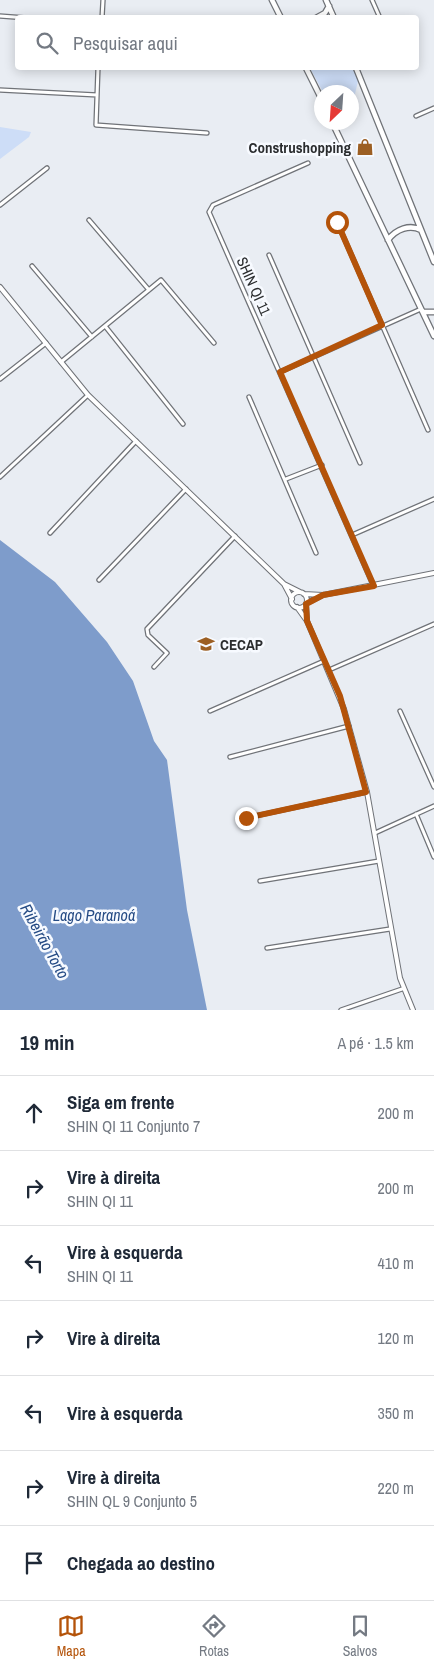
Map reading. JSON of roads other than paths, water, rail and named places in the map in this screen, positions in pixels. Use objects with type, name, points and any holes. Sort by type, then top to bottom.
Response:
[{"type":"main road","points":[[272,0],[280,15]]},
{"type":"main road","points":[[326,0],[332,15]]},
{"type":"main road","points":[[322,15],[326,13],[328,6]]},
{"type":"main road","points":[[307,70],[314,85]]},
{"type":"main road","points":[[357,70],[434,262]]},
{"type":"main road","points":[[336,130],[434,336]]},
{"type":"main road","points":[[388,240],[406,228],[415,227],[421,230]]},
{"type":"main road","points":[[423,310],[434,312]]},
{"type":"street","points":[[102,15],[103,0]]},
{"type":"street","points":[[372,0],[379,15]]},
{"type":"street","points":[[0,16],[15,17]]},
{"type":"street","points":[[98,70],[96,125],[208,133]]},
{"type":"street","points":[[0,90],[97,95]]},
{"type":"street","points":[[416,116],[434,108]]},
{"type":"street","name":"SHIN QI 11","points":[[308,163],[213,205],[210,209],[374,586]]},
{"type":"street","points":[[0,204],[47,168]]},
{"type":"street","points":[[89,220],[149,290]]},
{"type":"street","points":[[337,222],[428,430]]},
{"type":"street","points":[[269,255],[315,356],[360,463]]},
{"type":"street","points":[[32,266],[92,337]]},
{"type":"street","points":[[61,362],[161,280],[214,343]]},
{"type":"street","points":[[1,290],[88,395],[284,584],[307,621],[329,670],[349,726],[375,833],[402,989],[413,1010]]},
{"type":"street","points":[[280,372],[382,325],[423,310]]},
{"type":"street","points":[[106,326],[183,424]]},
{"type":"street","points":[[0,379],[46,343]]},
{"type":"street","points":[[0,477],[88,395]]},
{"type":"street","points":[[249,397],[286,479],[316,553]]},
{"type":"street","points":[[50,533],[136,442]]},
{"type":"street","points":[[286,479],[322,465]]},
{"type":"street","points":[[99,580],[186,489]]},
{"type":"street","points":[[352,535],[434,499]]},
{"type":"street","points":[[154,667],[167,653],[148,635],[146,632],[148,626],[235,536]]},
{"type":"street","points":[[292,599],[294,594],[323,595],[434,573]]},
{"type":"street","points":[[284,584],[302,593],[306,604],[307,621]]},
{"type":"street","points":[[297,607],[301,608],[323,595]]},
{"type":"street","points":[[329,670],[434,624]]},
{"type":"street","points":[[210,711],[325,661]]},
{"type":"street","points":[[400,711],[434,786]]},
{"type":"street","points":[[230,757],[349,726]]},
{"type":"street","points":[[246,818],[366,792]]},
{"type":"street","points":[[375,833],[434,806]]},
{"type":"street","points":[[416,814],[434,857]]},
{"type":"street","points":[[260,881],[379,861]]},
{"type":"street","points":[[267,948],[390,928]]},
{"type":"street","points":[[341,1010],[402,989]]},
{"type":"water","name":"Lago Paranoá","points":[[0,540],[55,582],[107,642],[133,681],[154,741],[167,760],[187,910],[207,1010],[0,1010]]},
{"type":"place","name":"Construshopping","points":[[365,147]]},
{"type":"place","name":"CECAP","points":[[206,644]]},
{"type":"water label","name":"Ribeirão Torto","points":[[45,941]]}]
